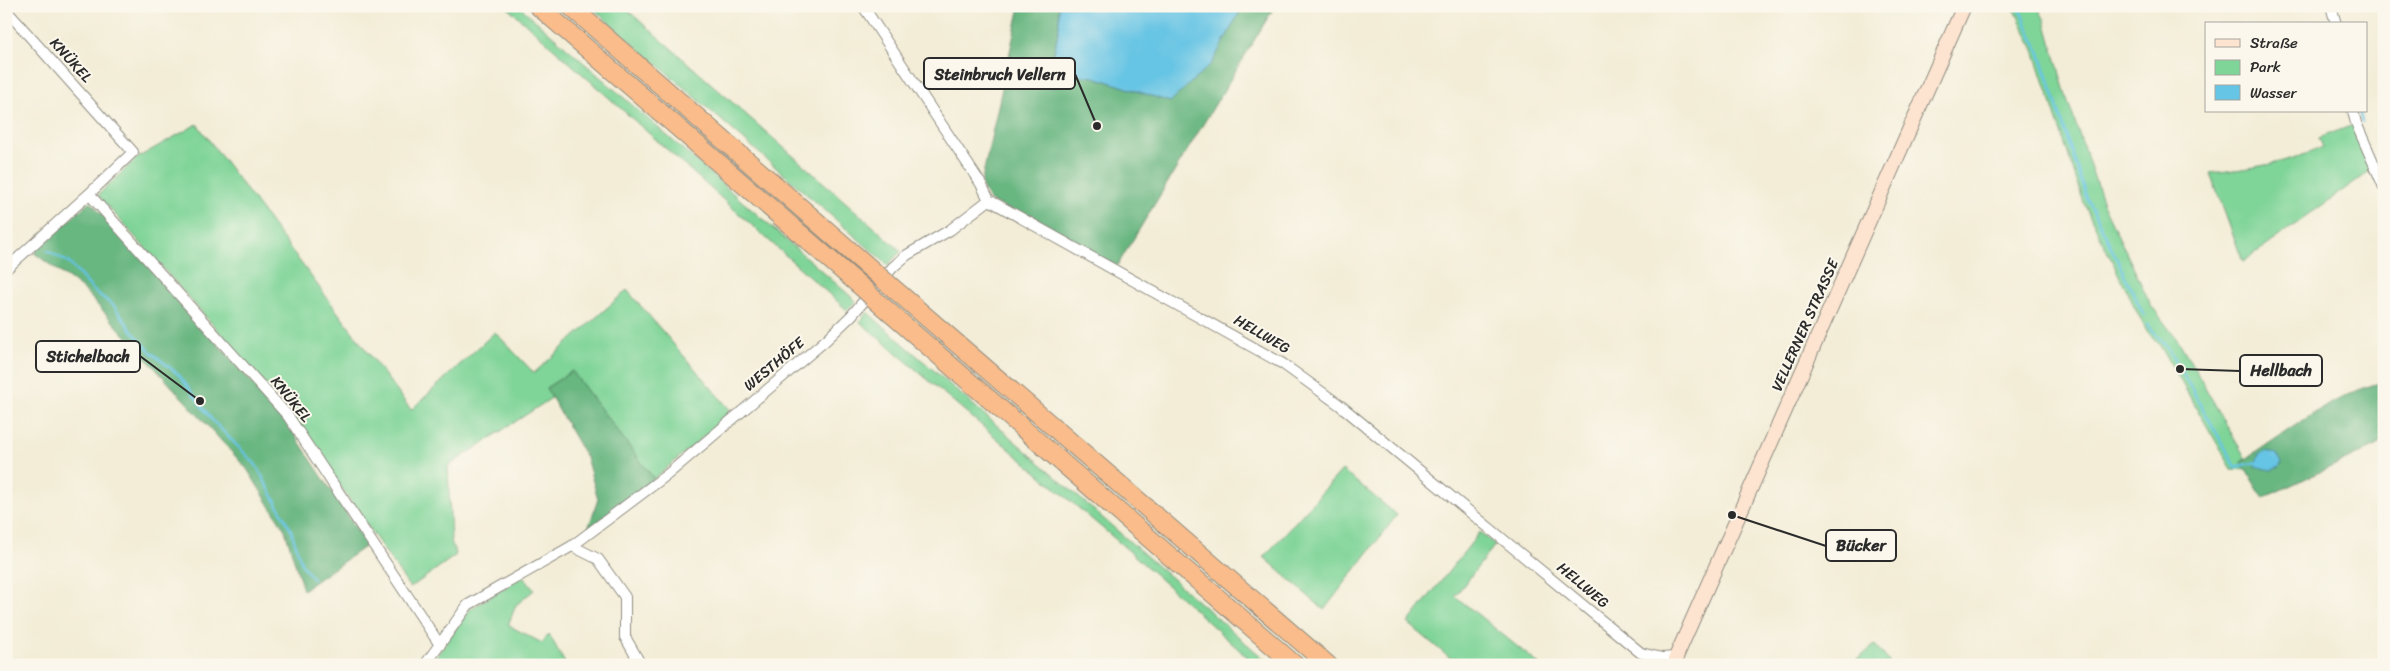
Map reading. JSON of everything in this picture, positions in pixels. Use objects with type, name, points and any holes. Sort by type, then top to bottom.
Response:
[{"type":"highway","points":[[538,6],[1295,665]]},
{"type":"highway","points":[[570,6],[1328,665]]},
{"type":"main road","name":"VELLERNER STRASSE","points":[[1676,661],[1964,6]]},
{"type":"street","points":[[863,6],[981,184],[989,200]]},
{"type":"street","points":[[2331,6],[2335,22]]},
{"type":"street","name":"KNÜKEL","points":[[6,10],[133,152],[6,269]]},
{"type":"street","points":[[2353,112],[2356,124],[2384,187]]},
{"type":"street","name":"KNÜKEL","points":[[89,194],[288,416],[440,645]]},
{"type":"street","name":"WESTHÖFE","points":[[425,665],[468,604],[572,546],[668,474],[826,340],[851,316],[893,267],[907,255],[950,230],[989,200]]},
{"type":"street","name":"HELLWEG","points":[[989,200],[1284,364],[1341,406],[1641,653],[1676,661]]},
{"type":"street","points":[[572,546],[598,559],[625,597],[625,637],[641,665]]},
{"type":"green space","points":[[506,6],[519,6],[856,301],[847,310]]},
{"type":"green space","points":[[590,6],[623,6],[901,251],[888,265]]},
{"type":"green space","points":[[1020,6],[1059,6],[1059,28],[1050,69],[1057,87],[1067,74],[1094,77],[1170,102],[1243,6],[1275,6],[1117,266],[989,200],[981,184]]},
{"type":"green space","points":[[2013,6],[2037,6],[2045,20],[2066,96],[2104,206],[2151,305],[2181,345],[2246,459],[2241,462],[2246,470],[2232,469],[2159,344],[2146,330],[2085,206],[2034,50]]},
{"type":"green space","points":[[197,124],[411,410],[495,332],[534,373],[627,290],[732,412],[654,479],[572,371],[546,388],[553,397],[448,466],[451,541],[456,555],[410,588],[290,412],[98,195],[137,158]]},
{"type":"green space","points":[[2353,125],[2374,168],[2243,262],[2210,173],[2253,167],[2310,153],[2323,147],[2319,138]]},
{"type":"green space","points":[[90,201],[283,417],[367,545],[303,590],[285,530],[247,469],[84,290],[34,253]]},
{"type":"green space","points":[[867,312],[1271,665],[1256,665],[1128,550],[860,322]]},
{"type":"green space","points":[[572,371],[654,479],[588,529],[598,499],[586,457],[546,388]]},
{"type":"green space","points":[[2384,382],[2384,441],[2263,498],[2241,462],[2328,405],[2366,387]]},
{"type":"green space","points":[[1342,470],[1397,515],[1324,610],[1264,557]]},
{"type":"green space","points":[[1480,532],[1495,545],[1455,596],[1540,665],[1458,665],[1408,623]]},
{"type":"green space","points":[[523,576],[534,590],[516,605],[508,625],[542,643],[549,634],[566,665],[430,665],[470,609]]},
{"type":"green space","points":[[1875,645],[1892,665],[1855,665],[1853,663]]},
{"type":"water","points":[[1059,6],[1243,6],[1212,63],[1170,102],[1094,77],[1068,74],[1057,87],[1047,87],[1059,28]]},
{"type":"water","points":[[2264,451],[2277,453],[2282,463],[2280,467],[2271,470],[2255,466],[2258,456]]},
{"type":"waterway","points":[[2018,6],[2040,53],[2086,196],[2144,315]]},
{"type":"waterway","points":[[2359,112],[2362,122]]},
{"type":"waterway","points":[[48,251],[68,262],[94,291],[114,306],[133,332],[152,353],[179,375],[212,420],[256,465],[291,530],[302,565],[313,579]]},
{"type":"waterway","points":[[2148,325],[2170,351],[2236,467],[2257,462]]},
{"type":"place","name":"Steinbruch Vellern","points":[[1097,126]]},
{"type":"place","name":"Hellbach","points":[[2180,369]]},
{"type":"place","name":"Stichelbach","points":[[200,401]]},
{"type":"place","name":"Bücker","points":[[1732,515]]}]
